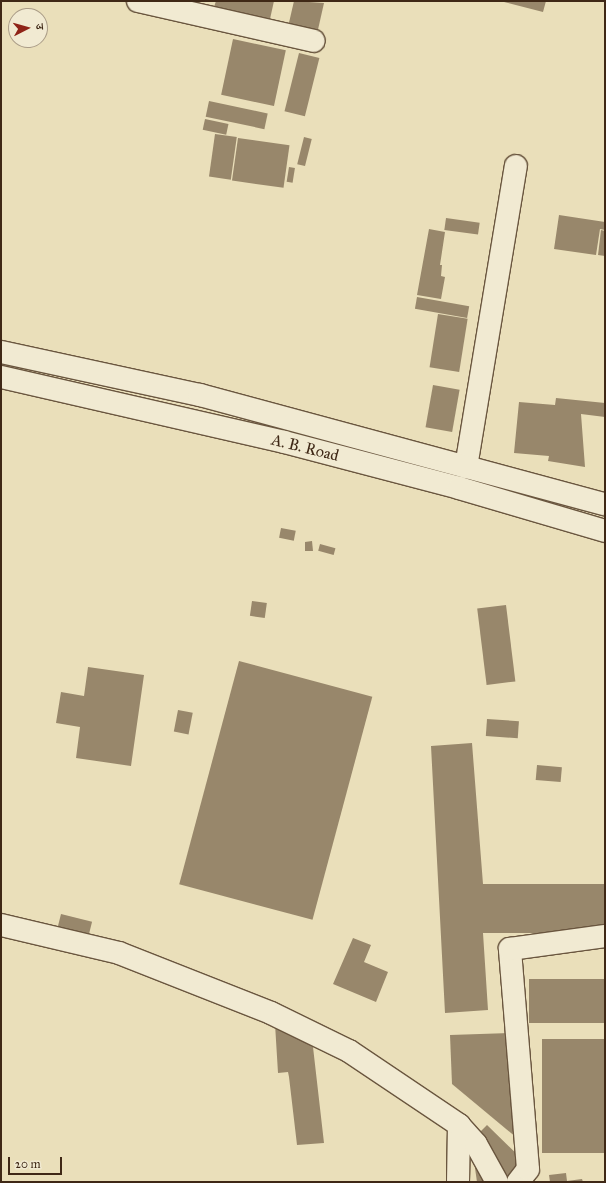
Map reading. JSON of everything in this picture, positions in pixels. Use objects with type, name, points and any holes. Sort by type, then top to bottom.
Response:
[{"type":"street","points":[[138,1],[314,41]]},
{"type":"street","points":[[466,467],[516,166]]},
{"type":"street","name":"A. B. Road","points":[[1,352],[200,395],[405,448],[466,467],[605,504]]},
{"type":"street","name":"A. B. Road","points":[[1,377],[284,442],[458,488],[605,531]]},
{"type":"street","points":[[1,925],[119,953],[272,1013],[350,1051],[459,1125],[476,1144],[497,1182]]},
{"type":"street","points":[[518,1182],[528,1169],[510,949],[605,936]]},
{"type":"street","points":[[458,1182],[459,1125]]},
{"type":"building","points":[[216,1],[274,1],[270,19],[214,7]]},
{"type":"building","points":[[294,1],[324,3],[317,34],[288,27]]},
{"type":"building","points":[[500,1],[546,1],[543,12]]},
{"type":"building","points":[[233,39],[286,50],[274,106],[221,95]]},
{"type":"building","points":[[299,53],[319,58],[305,116],[284,111]]},
{"type":"building","points":[[209,101],[268,113],[264,129],[206,117]]},
{"type":"building","points":[[205,119],[228,124],[226,135],[203,130]]},
{"type":"building","points":[[215,134],[237,137],[231,180],[209,177]]},
{"type":"building","points":[[304,137],[312,139],[305,166],[297,164]]},
{"type":"building","points":[[238,138],[289,145],[284,188],[232,181]]},
{"type":"building","points":[[289,167],[295,168],[293,183],[287,182]]},
{"type":"building","points":[[559,215],[605,222],[605,230],[600,229],[596,255],[554,249]]},
{"type":"building","points":[[446,218],[480,223],[478,235],[444,230]]},
{"type":"building","points":[[429,229],[445,232],[440,265],[442,265],[441,276],[445,277],[441,299],[417,295]]},
{"type":"building","points":[[601,230],[605,231],[605,256],[598,255]]},
{"type":"building","points":[[417,297],[469,306],[467,318],[415,309]]},
{"type":"building","points":[[438,314],[468,319],[459,372],[430,367]]},
{"type":"building","points":[[433,385],[460,390],[452,432],[426,427]]},
{"type":"building","points":[[556,398],[605,403],[605,417],[581,414],[585,467],[548,461],[549,456],[514,453],[519,402],[555,405]]},
{"type":"building","points":[[281,528],[296,531],[294,541],[279,538]]},
{"type":"building","points":[[312,541],[313,551],[305,551],[305,542]]},
{"type":"building","points":[[320,544],[335,548],[334,555],[318,551]]},
{"type":"building","points":[[252,601],[267,603],[265,618],[250,616]]},
{"type":"building","points":[[506,605],[515,681],[487,685],[477,609]]},
{"type":"building","points":[[239,661],[372,697],[313,920],[179,884]]},
{"type":"building","points":[[88,667],[144,675],[131,766],[76,758],[80,727],[56,723],[61,692],[84,696]]},
{"type":"building","points":[[178,710],[193,713],[189,734],[174,732]]},
{"type":"building","points":[[487,719],[519,721],[518,738],[486,736]]},
{"type":"building","points":[[472,743],[483,884],[605,884],[605,933],[483,933],[488,1010],[445,1013],[431,746]]},
{"type":"building","points":[[537,765],[562,767],[561,782],[536,780]]},
{"type":"building","points":[[61,914],[92,922],[88,939],[57,931]]},
{"type":"building","points":[[353,938],[371,945],[364,962],[388,972],[376,1002],[333,984]]},
{"type":"building","points":[[529,979],[605,979],[605,1023],[529,1023]]},
{"type":"building","points":[[275,1024],[313,1047],[324,1143],[297,1145],[288,1072],[278,1073]]},
{"type":"building","points":[[512,1033],[517,1138],[452,1084],[450,1035]]},
{"type":"building","points":[[542,1039],[605,1039],[605,1153],[542,1153]]},
{"type":"building","points":[[487,1125],[525,1162],[507,1181],[499,1174],[503,1170],[493,1162],[478,1134]]},
{"type":"building","points":[[475,1168],[482,1168],[488,1182],[477,1182]]},
{"type":"building","points":[[566,1173],[567,1181],[582,1179],[583,1182],[550,1182],[549,1175]]}]
